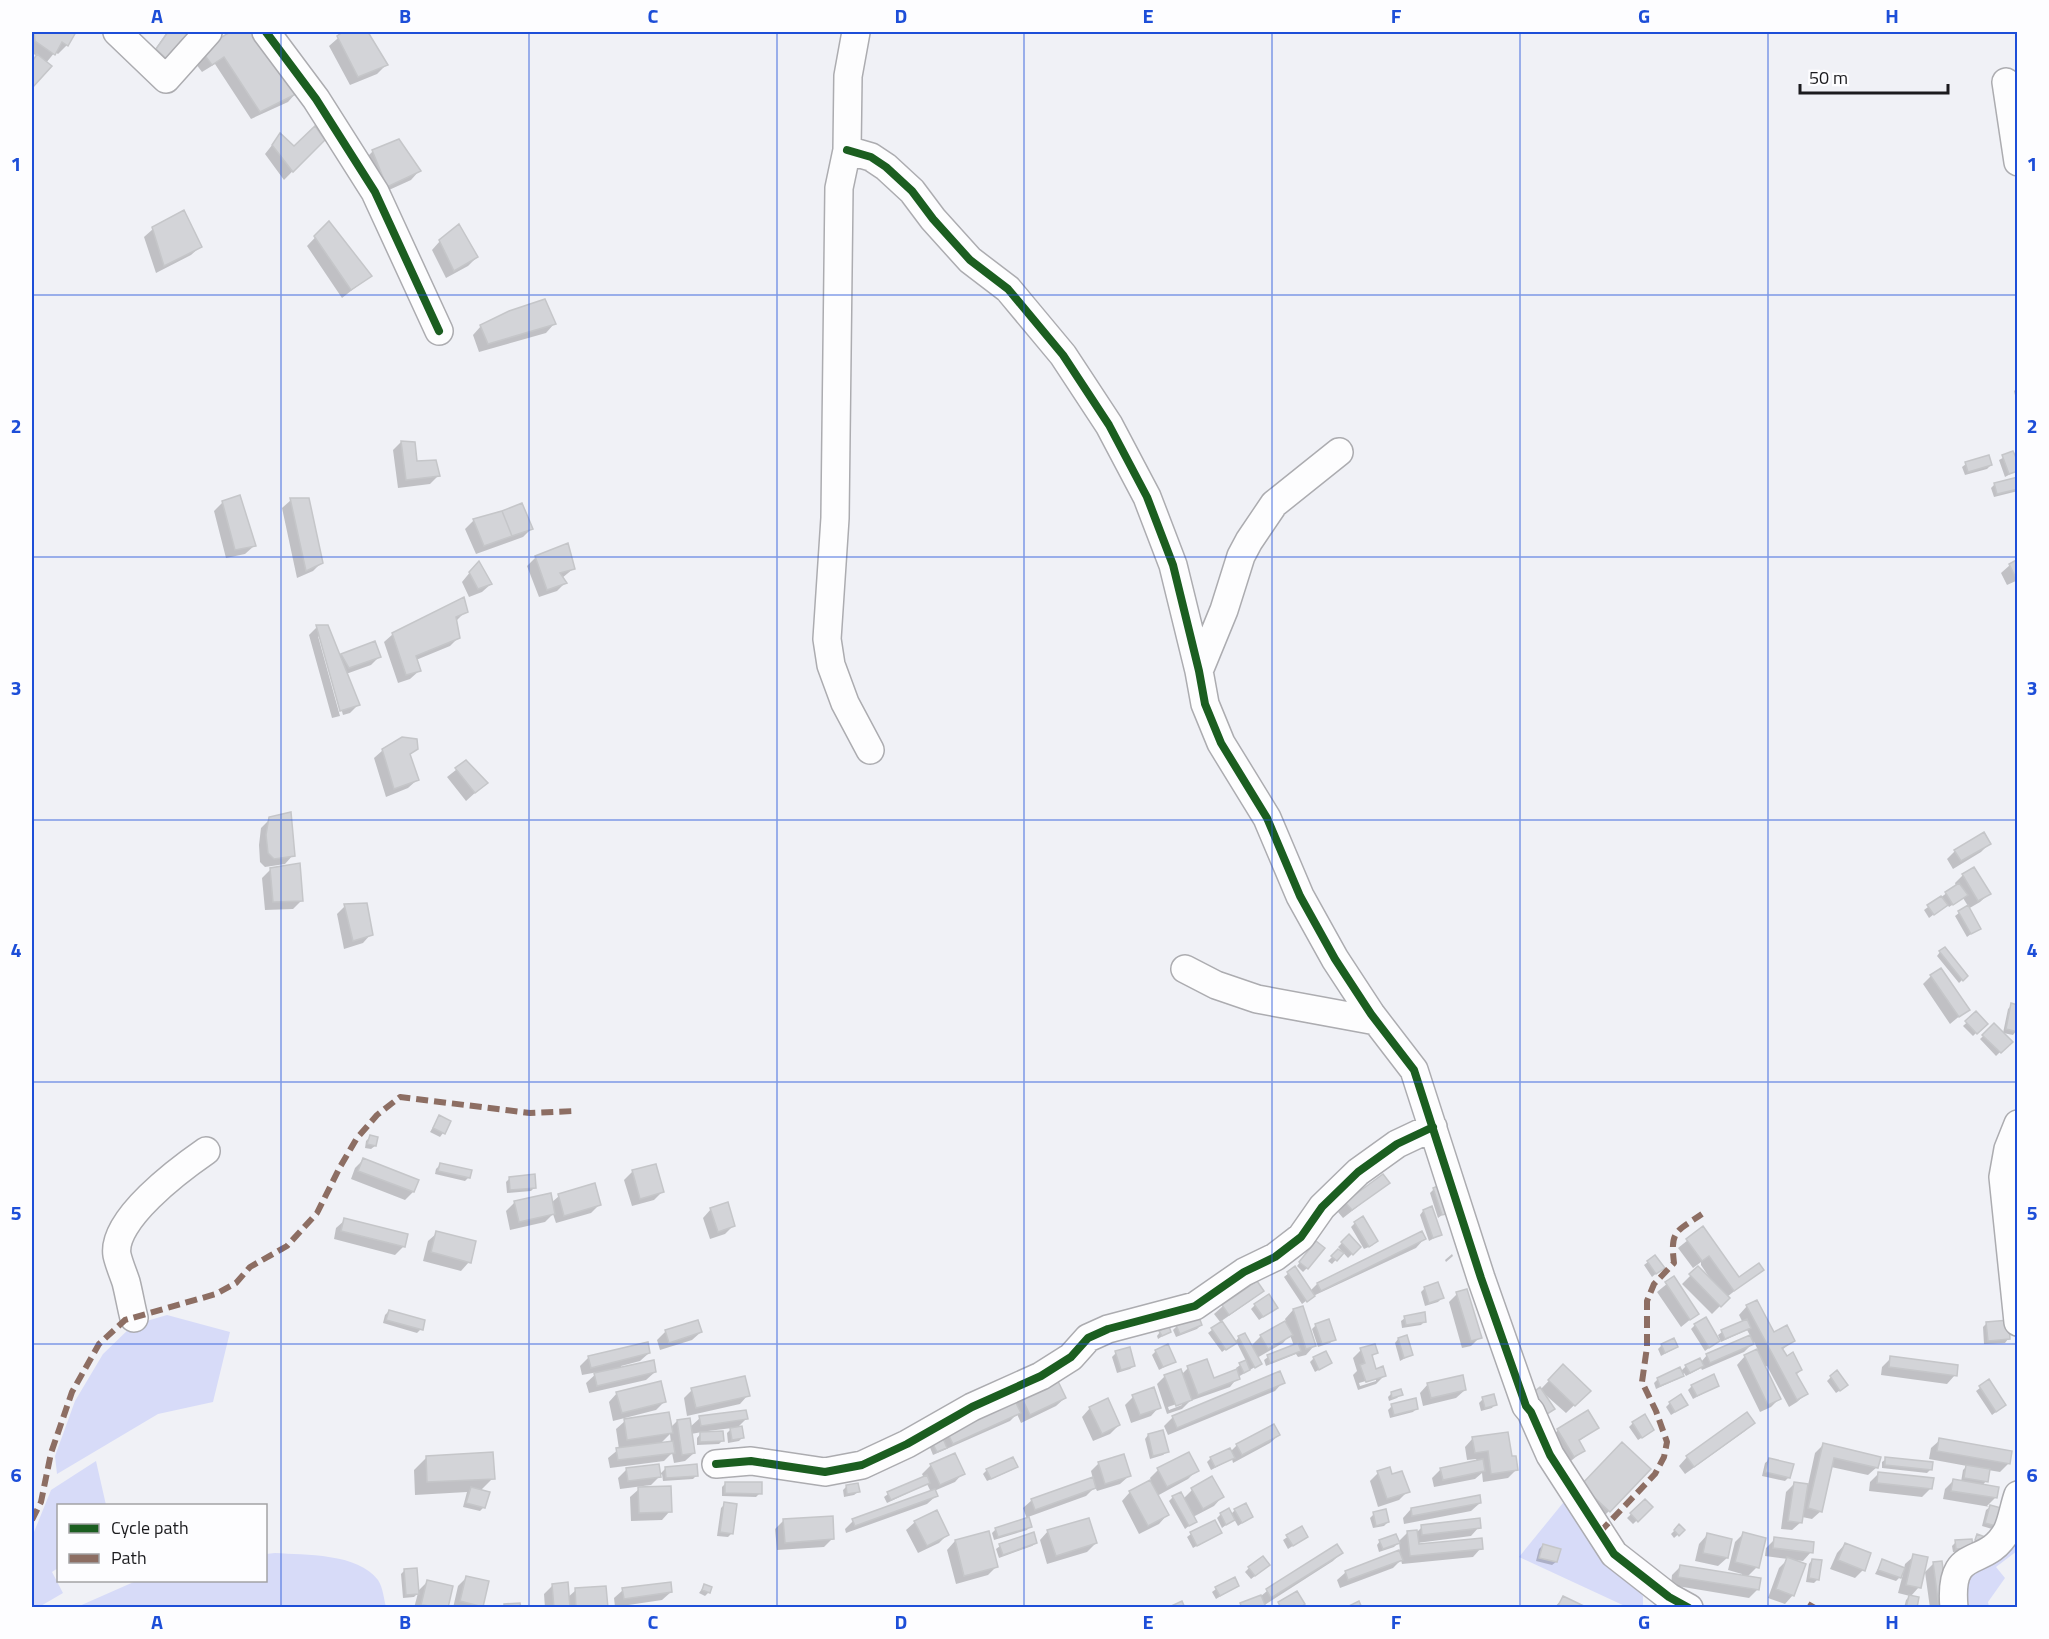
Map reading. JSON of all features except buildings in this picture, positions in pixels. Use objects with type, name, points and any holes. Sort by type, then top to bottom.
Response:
[{"type":"street","points":[[117,32],[166,79],[208,32]]},
{"type":"street","points":[[266,32],[316,99],[375,192],[440,331]]},
{"type":"street","points":[[856,32],[848,76],[847,150],[839,188],[835,518],[827,639],[831,665],[845,703],[870,750]]},
{"type":"street","points":[[2006,82],[2018,162]]},
{"type":"street","points":[[847,150],[871,157],[886,167],[912,191],[933,219],[970,260],[1008,289],[1063,355],[1109,425],[1147,497],[1173,565],[1205,704],[1221,743],[1267,818],[1300,896],[1335,959],[1376,1021],[1414,1070],[1481,1278],[1522,1395],[1550,1455],[1614,1554],[1669,1597],[1689,1608]]},
{"type":"street","points":[[1199,671],[1224,610],[1241,556],[1257,528],[1274,504],[1339,452]]},
{"type":"street","points":[[1185,969],[1216,986],[1257,999],[1376,1021]]},
{"type":"street","points":[[2018,1124],[2008,1149],[2003,1177],[2018,1322]]},
{"type":"street","points":[[716,1464],[750,1461],[825,1472],[862,1465],[972,1407],[1041,1376],[1071,1357],[1088,1338],[1108,1329],[1195,1306],[1244,1272],[1275,1257],[1300,1237],[1322,1207],[1358,1172],[1397,1144],[1433,1127]]},
{"type":"street","points":[[134,1318],[117,1254],[119,1236],[137,1210],[173,1174],[206,1151]]},
{"type":"street","points":[[1954,1608],[1952,1588],[1955,1574],[1963,1564],[1991,1549],[2007,1531],[2018,1495]]},
{"type":"shaded area","points":[[167,1315],[230,1332],[213,1402],[158,1414],[57,1474],[55,1456],[75,1401],[103,1354],[133,1325]]},
{"type":"shaded area","points":[[96,1461],[106,1504],[57,1504],[57,1569],[52,1572],[63,1593],[39,1607],[32,1607],[32,1537],[51,1490]]},
{"type":"shaded area","points":[[1567,1498],[1581,1530],[1609,1556],[1643,1596],[1643,1607],[1627,1607],[1519,1557]]},
{"type":"shaded area","points":[[2017,1513],[2017,1551],[1996,1567],[2005,1578],[1988,1602],[1989,1607],[1962,1608],[1966,1581]]},
{"type":"shaded area","points":[[267,1554],[316,1555],[345,1560],[358,1565],[378,1580],[386,1607],[77,1607],[134,1582],[267,1582]]},
{"type":"marked path","points":[[32,1520],[41,1502],[51,1453],[72,1392],[99,1344],[125,1320],[216,1294],[236,1283],[250,1267],[287,1246],[317,1213],[357,1138],[377,1115],[400,1097],[530,1113],[574,1111]]},
{"type":"marked path","points":[[1600,1532],[1655,1474],[1664,1457],[1667,1442],[1642,1382],[1647,1347],[1647,1301],[1654,1284],[1674,1263],[1673,1244],[1677,1233],[1702,1214]]},
{"type":"marked path","points":[[1808,1604],[1815,1608]]},
{"type":"cycle path","points":[[266,32],[316,99],[375,192],[439,331]]},
{"type":"cycle path","points":[[847,150],[871,157],[886,167],[912,191],[933,219],[970,260],[1008,289],[1063,355],[1109,425],[1147,497],[1173,565],[1205,704],[1221,743],[1267,818],[1300,896],[1335,959],[1371,1014],[1414,1070],[1481,1278],[1526,1406],[1531,1412],[1550,1455],[1614,1554],[1669,1597],[1689,1608]]},
{"type":"cycle path","points":[[716,1464],[751,1461],[825,1472],[862,1465],[907,1444],[972,1407],[1041,1376],[1071,1357],[1088,1338],[1108,1329],[1195,1306],[1244,1272],[1275,1257],[1301,1237],[1322,1207],[1358,1172],[1397,1144],[1433,1127]]}]
